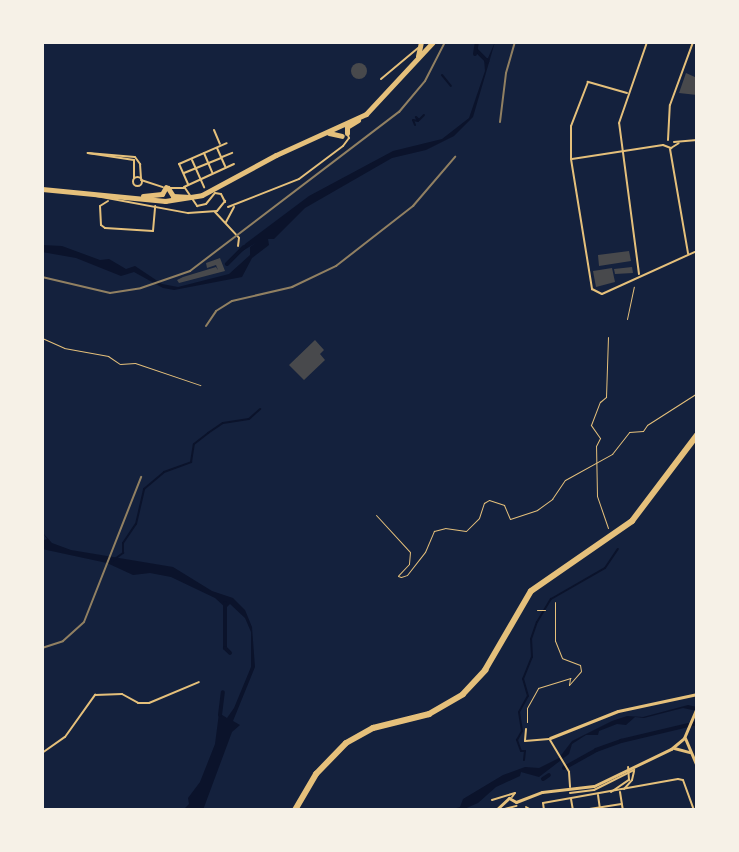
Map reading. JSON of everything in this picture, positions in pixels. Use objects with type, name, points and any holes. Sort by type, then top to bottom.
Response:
[{"type":"highway","points":[[313,138],[331,133],[345,137],[347,127],[374,108],[426,44]]},
{"type":"highway","points":[[42,188],[190,197],[365,113],[418,57],[426,44]]},
{"type":"highway","points":[[42,188],[186,200],[209,193],[374,108]]},
{"type":"highway","points":[[139,196],[167,190],[190,197]]},
{"type":"highway","points":[[296,810],[322,771],[346,747],[373,732],[441,712],[471,692],[487,673],[530,597],[554,576],[599,550],[634,524],[696,439]]},
{"type":"street","points":[[639,276],[619,123],[647,42]]},
{"type":"street","points":[[688,254],[669,136],[670,105],[693,42]]},
{"type":"street","points":[[381,79],[426,44]]},
{"type":"street","points":[[627,93],[593,81],[584,86],[571,126],[571,159],[594,293],[602,294],[697,251]]},
{"type":"street","points":[[214,130],[226,167]]},
{"type":"street","points":[[214,212],[297,181],[344,145],[345,137]]},
{"type":"street","points":[[571,159],[697,140]]},
{"type":"street","points":[[188,184],[179,164],[227,143]]},
{"type":"street","points":[[88,153],[135,157],[140,164],[142,181],[134,185],[134,160],[88,153]]},
{"type":"street","points":[[204,153],[214,175]]},
{"type":"street","points":[[183,174],[232,153]]},
{"type":"street","points":[[192,159],[204,187]]},
{"type":"street","points":[[134,178],[167,190],[184,188],[234,164]]},
{"type":"street","points":[[184,188],[202,206],[217,193],[230,211]]},
{"type":"street","points":[[91,195],[184,213],[214,212],[228,216]]},
{"type":"street","points":[[115,201],[100,204],[104,228],[153,231],[153,210],[156,206]]},
{"type":"street","points":[[225,201],[221,215],[239,238],[238,246]]},
{"type":"street","points":[[149,205],[153,210]]},
{"type":"street","points":[[227,223],[235,206]]},
{"type":"street","points":[[639,268],[648,272]]},
{"type":"street","points":[[42,753],[65,737],[95,695],[122,694],[143,704],[199,682]]},
{"type":"street","points":[[526,729],[524,737],[528,742],[550,740],[618,711],[697,694]]},
{"type":"street","points":[[682,745],[697,708]]},
{"type":"street","points":[[550,740],[568,771],[570,790]]},
{"type":"street","points":[[594,790],[640,762],[682,745]]},
{"type":"street","points":[[682,745],[697,768],[697,776]]},
{"type":"street","points":[[570,790],[594,786],[631,769]]},
{"type":"street","points":[[620,792],[632,780],[631,769]]},
{"type":"street","points":[[502,809],[517,806],[542,792],[564,788],[594,790],[604,794],[625,784],[631,769]]},
{"type":"street","points":[[544,810],[543,803],[620,792],[660,780],[683,780],[692,810],[682,810]]},
{"type":"street","points":[[554,810],[552,794],[564,788]]},
{"type":"street","points":[[620,792],[623,810]]},
{"type":"street","points":[[492,800],[515,793],[496,810]]},
{"type":"street","points":[[598,795],[600,809]]},
{"type":"street","points":[[511,797],[517,806]]},
{"type":"street","points":[[571,799],[573,810]]},
{"type":"street","points":[[583,810],[622,804]]},
{"type":"street","points":[[526,807],[531,810]]},
{"type":"path","points":[[627,319],[633,279]]},
{"type":"path","points":[[608,337],[606,397],[600,402],[591,422],[600,438],[596,446],[597,498],[609,531]]},
{"type":"path","points":[[42,338],[64,348],[108,356],[120,364],[135,363],[200,385]]},
{"type":"path","points":[[376,515],[410,552],[409,564],[398,576],[407,575],[425,552],[431,533],[445,528],[460,533],[466,531],[479,518],[486,501],[504,505],[510,519],[534,512],[552,499],[565,480],[612,454],[629,432],[643,431],[647,425],[697,393]]},
{"type":"path","points":[[526,729],[527,708],[544,684],[570,678],[567,684],[572,683],[581,671],[580,665],[562,658],[555,641],[555,602]]},
{"type":"path","points":[[537,610],[545,610]]},
{"type":"water","points":[[495,42],[473,117],[454,136],[426,150],[392,158],[305,208],[274,239],[268,239],[269,245],[252,258],[242,277],[174,290],[163,288],[134,272],[121,276],[76,258],[42,252],[42,245],[62,246],[100,260],[109,259],[126,269],[135,266],[162,284],[178,287],[229,274],[250,255],[250,247],[257,242],[241,252],[245,244],[309,196],[393,151],[442,139],[469,118],[485,71],[484,59],[488,58]]},
{"type":"water","points":[[42,532],[52,543],[71,550],[173,567],[212,591],[233,598],[245,610],[252,627],[255,667],[233,721],[240,725],[232,732],[203,810],[183,810],[200,782],[215,744],[219,713],[227,718],[234,708],[251,667],[251,632],[245,618],[230,604],[226,608],[215,598],[171,577],[150,573],[133,575],[107,563],[42,549],[42,541],[47,539]]},
{"type":"water","points":[[688,705],[697,707],[697,711],[683,708],[644,718],[635,717],[626,725],[617,724],[599,731],[598,735],[586,735],[572,744],[569,754],[539,777],[521,772],[520,776],[496,787],[478,803],[462,810],[449,810],[460,807],[463,799],[503,775],[525,767],[539,768],[559,758],[572,741],[612,721],[627,716],[643,717]]},
{"type":"building","points":[[359,63],[365,65],[365,77],[359,79],[353,77],[351,71],[353,65]]},
{"type":"building","points":[[686,73],[697,78],[697,95],[679,93]]},
{"type":"building","points":[[629,251],[631,261],[599,266],[598,255]]},
{"type":"building","points":[[220,258],[225,271],[179,283],[177,280],[216,267],[218,270],[216,265],[207,268],[206,263]]},
{"type":"building","points":[[632,267],[633,273],[615,274],[614,269]]},
{"type":"building","points":[[612,268],[615,282],[596,287],[593,271]]},
{"type":"building","points":[[315,340],[324,350],[320,354],[325,360],[304,380],[289,365]]},
{"type":"waterway","points":[[475,54],[477,42]]},
{"type":"waterway","points":[[476,50],[487,61]]},
{"type":"waterway","points":[[442,75],[451,86]]},
{"type":"waterway","points":[[415,125],[413,120],[418,121],[416,117],[419,120],[424,115]]},
{"type":"waterway","points":[[227,264],[244,247]]},
{"type":"waterway","points":[[112,561],[123,553],[123,543],[136,524],[144,489],[164,472],[191,462],[194,444],[208,433],[223,423],[249,419],[260,409]]},
{"type":"waterway","points":[[524,760],[525,751],[521,751],[517,740],[522,731],[519,712],[528,696],[523,679],[532,657],[531,639],[537,622],[551,599],[605,568],[618,549]]},
{"type":"waterway","points":[[225,603],[225,648],[230,653]]},
{"type":"waterway","points":[[220,715],[223,692]]},
{"type":"waterway","points":[[564,768],[596,750],[621,741],[697,723]]},
{"type":"waterway","points":[[543,779],[549,775]]},
{"type":"railway","points":[[42,277],[110,293],[141,288],[190,271],[399,112],[425,81],[445,42]]},
{"type":"railway","points":[[500,122],[506,73],[515,42]]},
{"type":"railway","points":[[206,326],[216,311],[232,301],[292,287],[336,266],[413,206],[455,157]]},
{"type":"railway","points":[[42,648],[63,641],[84,622],[141,477]]}]
